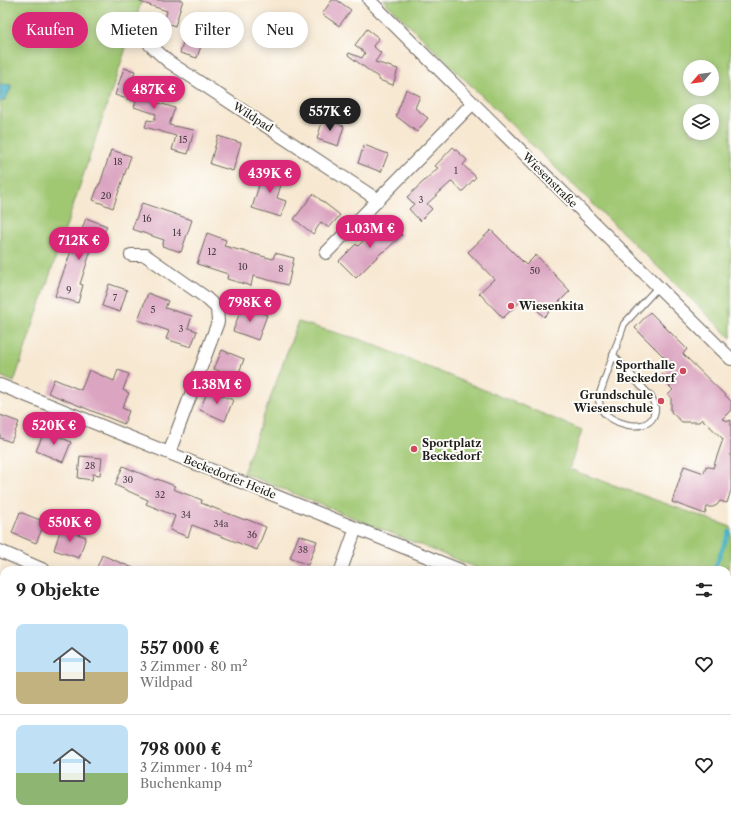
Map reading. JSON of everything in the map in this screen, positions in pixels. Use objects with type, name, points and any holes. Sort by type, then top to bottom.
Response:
[{"type":"street","name":"Wiesenstraße","points":[[369,0],[731,359]]},
{"type":"street","name":"Wildpad","points":[[154,48],[169,62],[378,200]]},
{"type":"street","points":[[326,253],[473,103]]},
{"type":"street","points":[[131,255],[145,255],[205,297],[217,308],[218,322],[169,453]]},
{"type":"street","name":"Beckedorfer Heide","points":[[0,385],[450,566]]},
{"type":"street","points":[[343,566],[356,528]]},
{"type":"street","points":[[0,551],[35,566]]},
{"type":"lane","points":[[613,355],[651,397],[656,405],[655,413],[647,424],[633,426],[614,420],[605,414],[600,407],[599,396],[613,355],[624,324],[658,286]]},
{"type":"green space","points":[[0,0],[142,0],[138,12],[96,12],[96,48],[126,48],[14,382],[0,376]]},
{"type":"green space","points":[[383,0],[731,0],[731,338]]},
{"type":"green space","name":"Sportplatz Beckedorf","points":[[298,322],[362,340],[582,430],[569,469],[731,527],[731,558],[728,566],[472,566],[243,473]]},
{"type":"water","points":[[0,84],[11,85],[11,89],[4,101],[0,102]]},
{"type":"building","points":[[140,0],[183,0],[175,26],[172,25],[172,12],[167,12],[140,2]]},
{"type":"building","points":[[332,0],[337,0],[351,10],[339,26],[322,14]]},
{"type":"building","points":[[367,29],[379,38],[373,46],[381,53],[375,62],[398,69],[393,85],[379,80],[379,78],[348,55],[349,53],[362,58],[365,53],[355,45]]},
{"type":"building","points":[[181,48],[200,48],[197,58],[180,53]]},
{"type":"building","points":[[124,68],[135,71],[133,78],[154,85],[149,100],[175,108],[169,125],[194,130],[188,154],[172,150],[176,136],[145,127],[147,120],[154,121],[156,114],[134,107],[136,102],[115,95]]},
{"type":"building","points":[[406,89],[420,96],[415,108],[428,118],[417,132],[396,116]]},
{"type":"building","points":[[323,119],[344,126],[338,146],[317,139]]},
{"type":"building","points":[[218,136],[241,143],[233,171],[210,164]]},
{"type":"building","points":[[364,145],[388,154],[381,172],[358,163]]},
{"type":"building","points":[[453,147],[467,160],[463,165],[476,177],[462,192],[452,181],[427,204],[432,209],[420,221],[409,209],[414,204],[407,197],[438,168],[435,166]]},
{"type":"building","points":[[111,150],[131,156],[113,208],[93,200]]},
{"type":"building","points":[[264,169],[284,175],[277,198],[286,201],[281,217],[252,208]]},
{"type":"building","points":[[313,194],[340,215],[329,228],[321,222],[313,234],[294,219]]},
{"type":"building","points":[[142,203],[192,220],[181,252],[162,246],[164,240],[132,229]]},
{"type":"building","points":[[86,218],[107,226],[100,243],[94,241],[80,284],[83,285],[78,303],[55,296],[71,251],[74,252]]},
{"type":"building","points":[[386,219],[402,235],[384,252],[383,251],[356,278],[339,261],[356,244],[358,246]]},
{"type":"building","points":[[491,230],[526,265],[536,255],[570,291],[544,317],[525,297],[503,318],[479,293],[494,279],[468,252]]},
{"type":"building","points":[[207,233],[226,240],[224,246],[273,259],[275,253],[294,258],[288,285],[253,276],[251,286],[227,279],[228,274],[197,264]]},
{"type":"building","points":[[109,284],[127,290],[120,312],[102,306]]},
{"type":"building","points":[[148,293],[168,301],[165,308],[192,316],[188,328],[197,331],[191,347],[166,339],[169,331],[138,320]]},
{"type":"building","points":[[242,306],[267,315],[258,340],[233,331]]},
{"type":"building","name":"Sporthalle Beckedorf","points":[[650,312],[687,349],[683,354],[731,401],[731,410],[722,419],[729,421],[731,420],[731,490],[727,503],[720,501],[713,507],[707,507],[705,514],[672,502],[684,466],[704,473],[706,466],[713,468],[723,439],[702,419],[699,422],[682,422],[671,412],[671,397],[668,395],[673,390],[660,377],[672,365],[635,328]]},
{"type":"building","points":[[222,350],[244,359],[237,378],[214,369]]},
{"type":"building","points":[[89,370],[114,381],[118,370],[129,374],[123,390],[129,393],[122,408],[129,411],[124,424],[48,393],[54,379],[81,390]]},
{"type":"building","points":[[208,390],[233,400],[225,421],[200,410]]},
{"type":"building","points":[[0,415],[19,422],[11,442],[0,438]]},
{"type":"building","points":[[45,430],[71,442],[63,462],[36,451]]},
{"type":"building","points":[[80,456],[102,458],[100,475],[93,474],[92,480],[78,478]]},
{"type":"building","points":[[123,466],[156,480],[157,479],[175,486],[173,489],[202,500],[201,503],[266,527],[257,550],[192,525],[188,537],[170,530],[175,516],[146,504],[148,500],[115,485]]},
{"type":"building","points":[[20,512],[45,522],[36,543],[12,533]]},
{"type":"building","points":[[61,528],[86,537],[79,558],[54,550]]},
{"type":"building","points":[[299,535],[317,541],[308,565],[290,558]]},
{"type":"building","points":[[102,555],[128,566],[98,566]]},
{"type":"waterway","points":[[716,566],[729,532]]},
{"type":"place","name":"Wiesenkita","points":[[511,306]]},
{"type":"place","name":"Sporthalle Beckedorf","points":[[683,371]]},
{"type":"place","name":"Grundschule Wiesenschule","points":[[661,401]]},
{"type":"place","name":"Sportplatz Beckedorf","points":[[414,449]]}]
